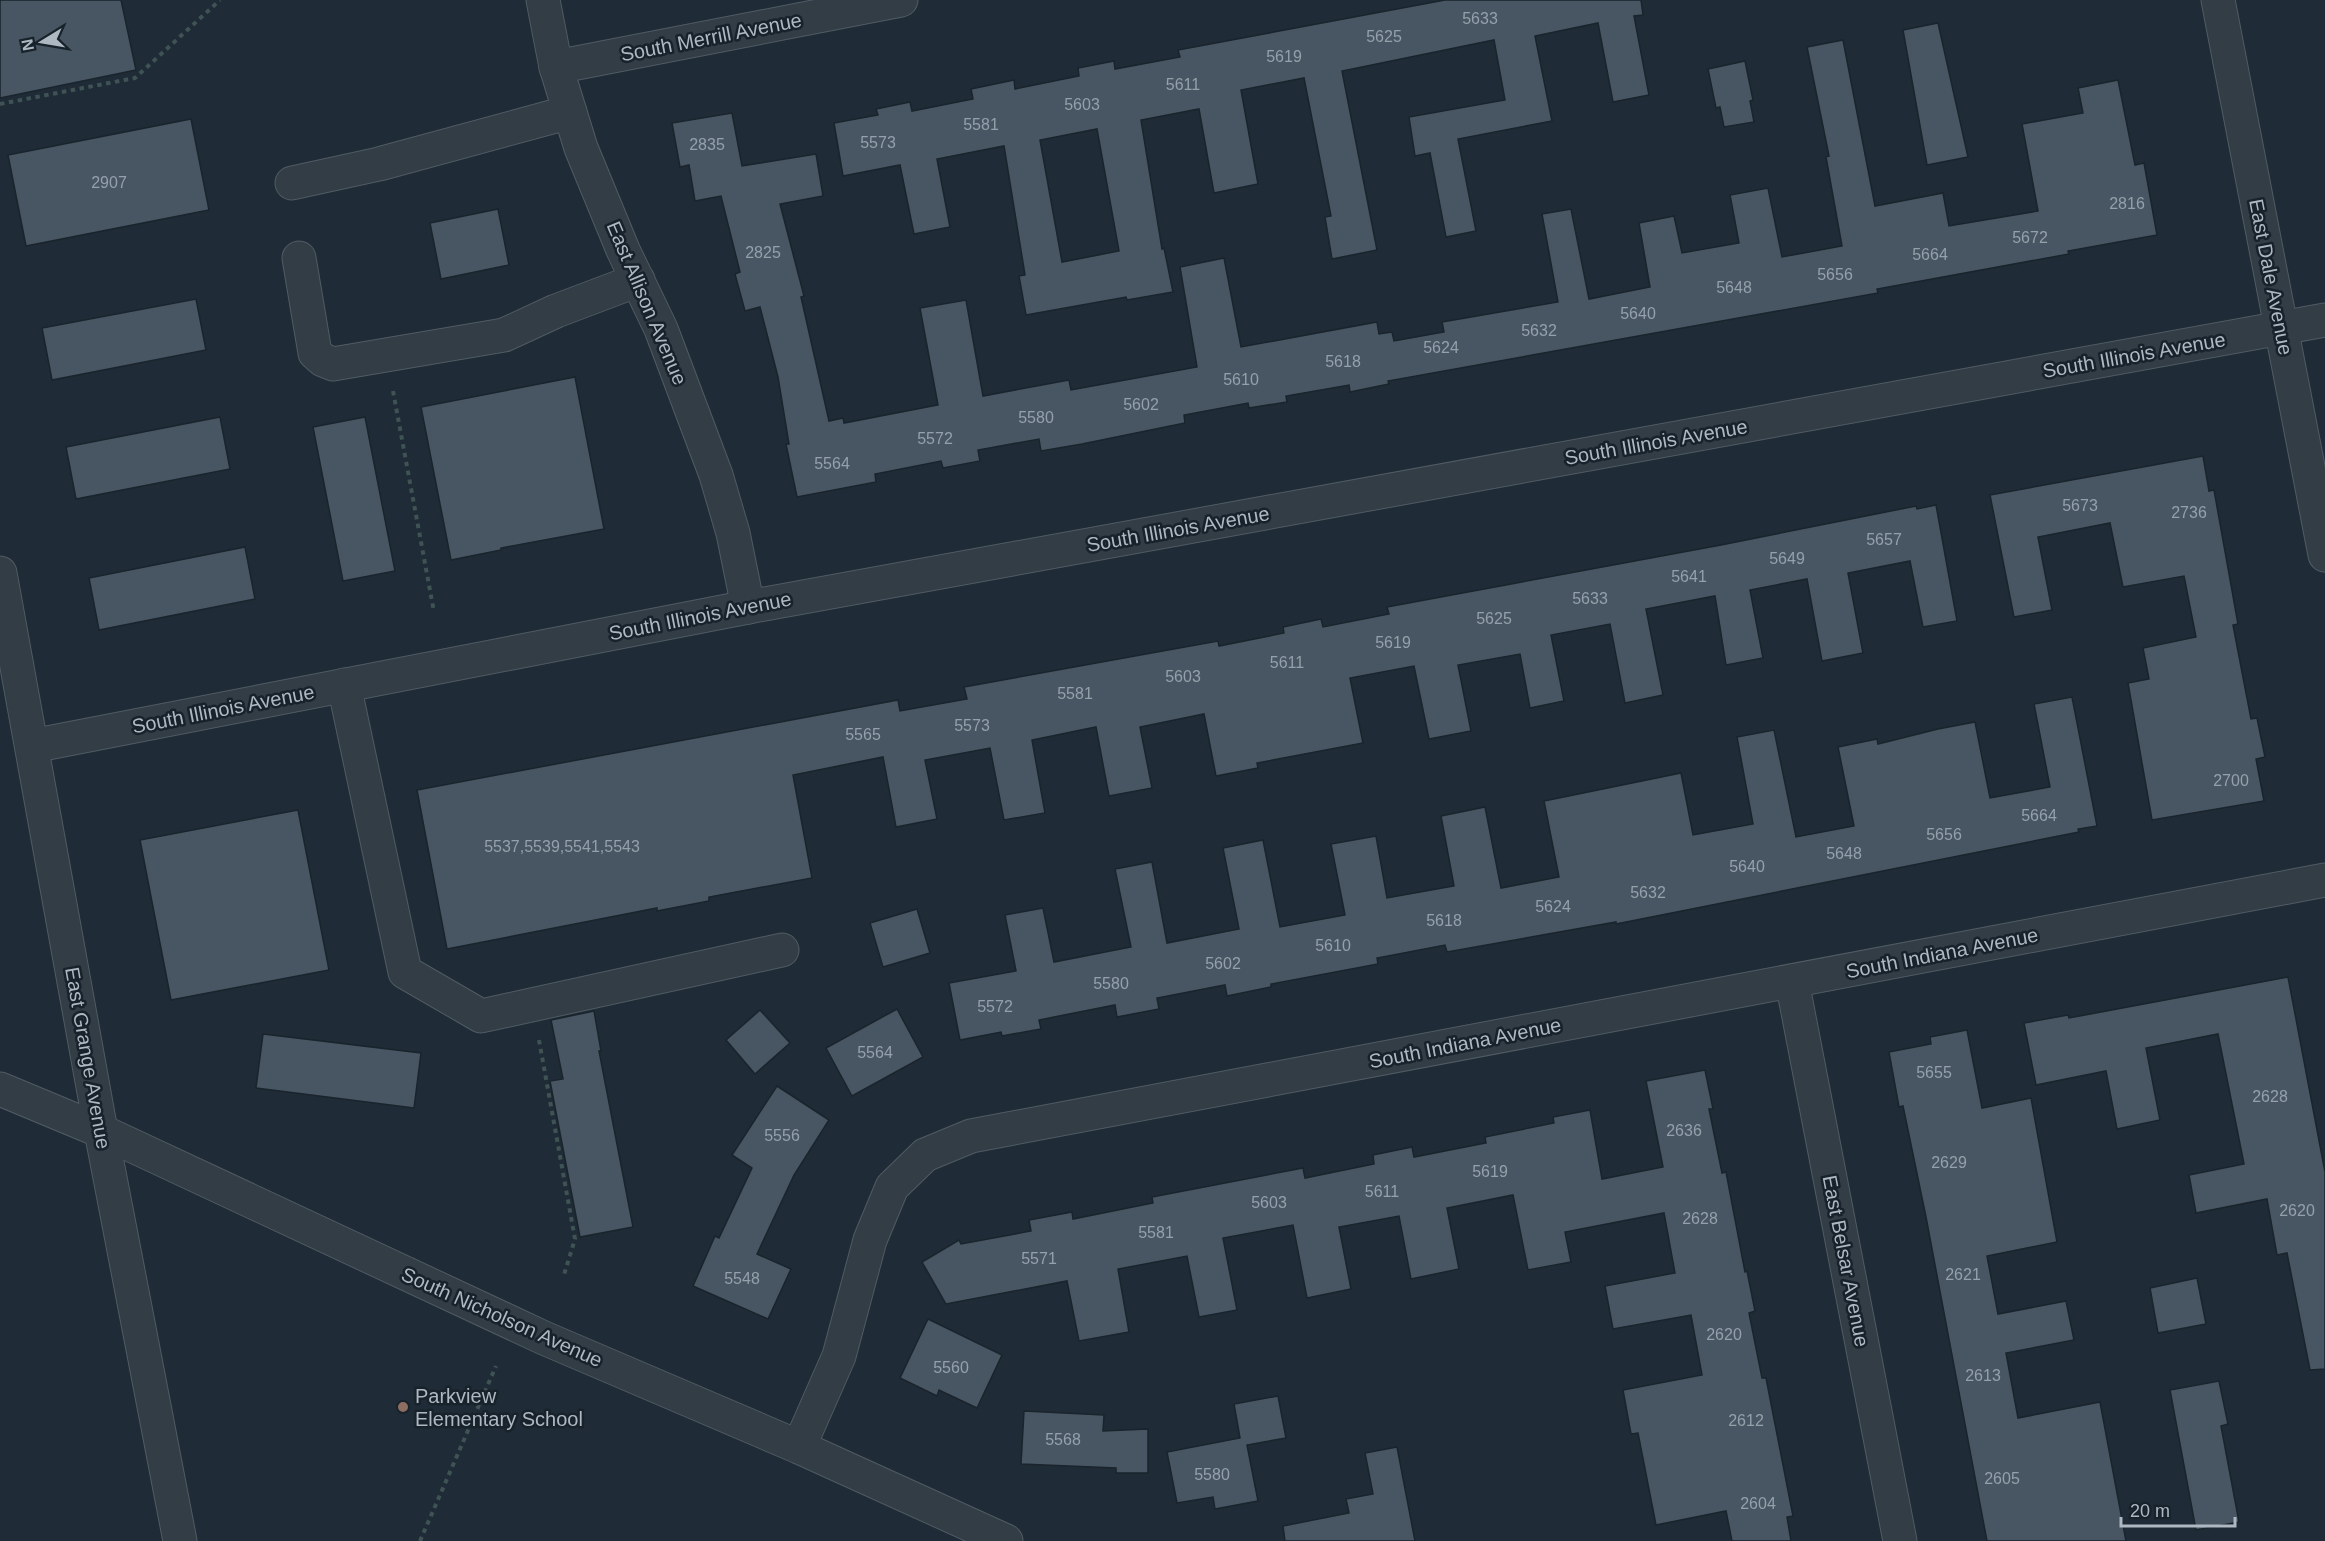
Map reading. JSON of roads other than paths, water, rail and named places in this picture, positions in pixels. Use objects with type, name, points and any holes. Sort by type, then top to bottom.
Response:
[{"type":"street","name":"East Allison Avenue","points":[[543,0],[556,67],[585,158],[623,250],[661,329],[716,475],[738,550],[748,607]]},
{"type":"street","name":"South Merrill Avenue","points":[[556,67],[901,0]]},
{"type":"street","name":"East Dale Avenue","points":[[2218,0],[2325,555]]},
{"type":"street","points":[[292,183],[379,164],[570,112]]},
{"type":"street","points":[[299,258],[315,353],[323,360],[333,364],[504,335],[556,311],[638,280]]},
{"type":"street","name":"South Illinois Avenue","points":[[32,746],[748,607],[2325,320]]},
{"type":"street","name":"East Grange Avenue","points":[[0,573],[101,1131],[180,1541]]},
{"type":"street","points":[[345,685],[405,972],[481,1016],[782,950]]},
{"type":"street","name":"South Indiana Avenue","points":[[799,1447],[839,1356],[870,1240],[892,1187],[925,1155],[971,1136],[2325,880]]},
{"type":"street","name":"East Belsar Avenue","points":[[1792,981],[1900,1541]]},
{"type":"street","name":"South Nicholson Avenue","points":[[0,1089],[101,1131],[544,1338],[799,1447],[1006,1541]]},
{"type":"place","name":"Parkview Elementary School","points":[[403,1407]]}]
